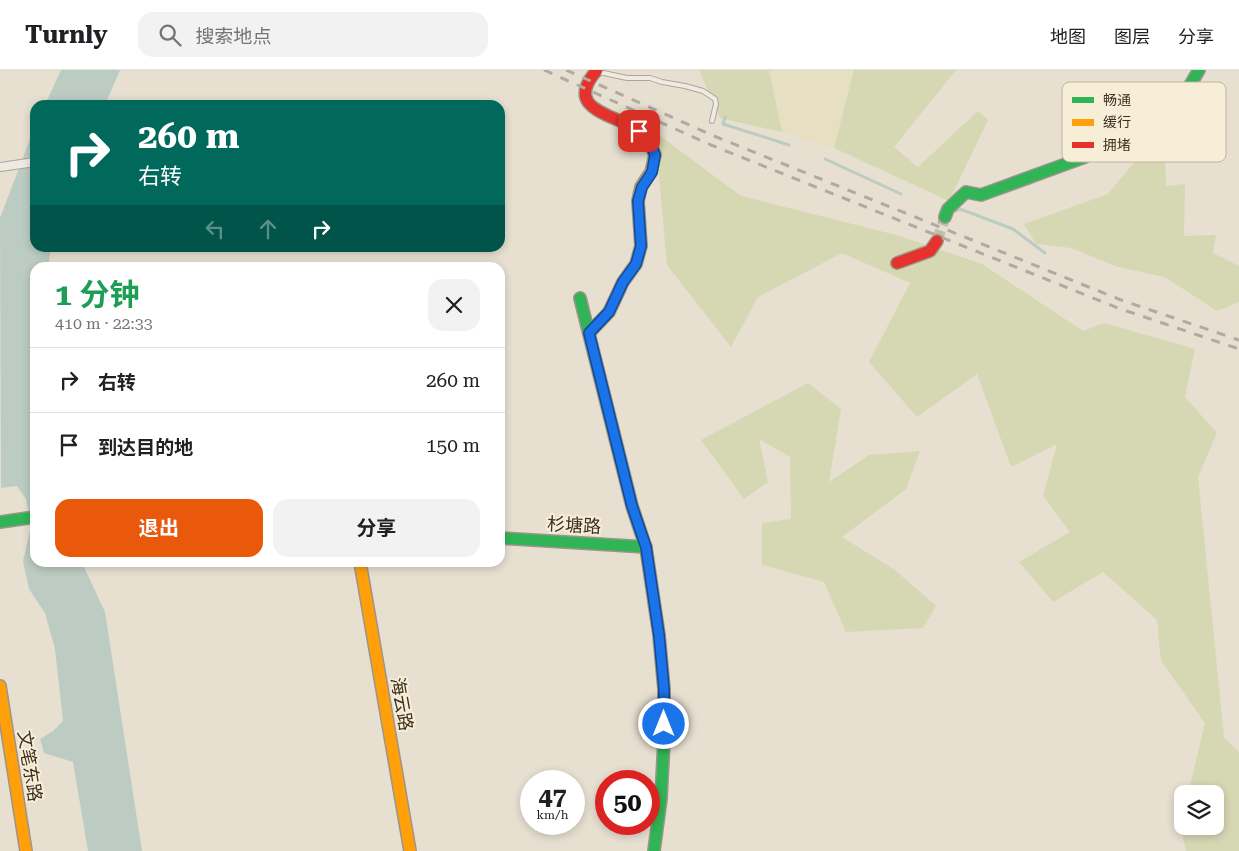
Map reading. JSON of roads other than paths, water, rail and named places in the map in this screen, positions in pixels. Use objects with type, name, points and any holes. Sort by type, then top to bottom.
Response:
[{"type":"street","points":[[1192,82],[1199,70]]},
{"type":"street","points":[[589,333],[609,312],[623,282],[636,264],[641,246],[638,201],[642,187],[652,172],[655,155],[648,137],[630,125],[602,114],[588,104],[584,93],[589,79],[596,71]]},
{"type":"street","points":[[945,217],[948,209],[966,192],[981,195],[1071,162]]},
{"type":"street","points":[[0,167],[30,163]]},
{"type":"street","points":[[897,263],[930,251],[937,241]]},
{"type":"street","points":[[580,298],[632,506],[646,547],[659,635],[664,689],[664,741],[654,851]]},
{"type":"street","points":[[0,522],[30,517]]},
{"type":"street","name":"杉塘路","points":[[505,538],[646,547]]},
{"type":"street","name":"海云路","points":[[361,567],[410,851]]},
{"type":"street","name":"文笔东路","points":[[0,686],[26,851]]},
{"type":"lane","points":[[596,71],[627,78],[650,78],[703,91],[715,99],[716,104],[712,121]]},
{"type":"waterway","points":[[725,117],[723,124],[789,145]]},
{"type":"waterway","points":[[825,159],[901,194]]},
{"type":"waterway","points":[[950,213],[960,209],[1013,229],[1045,253]]},
{"type":"tunnel","points":[[937,241],[945,217]]},
{"type":"railway","points":[[544,70],[711,145],[1118,308],[1239,349]]},
{"type":"railway","points":[[566,70],[714,136],[1121,300],[1239,340]]}]
